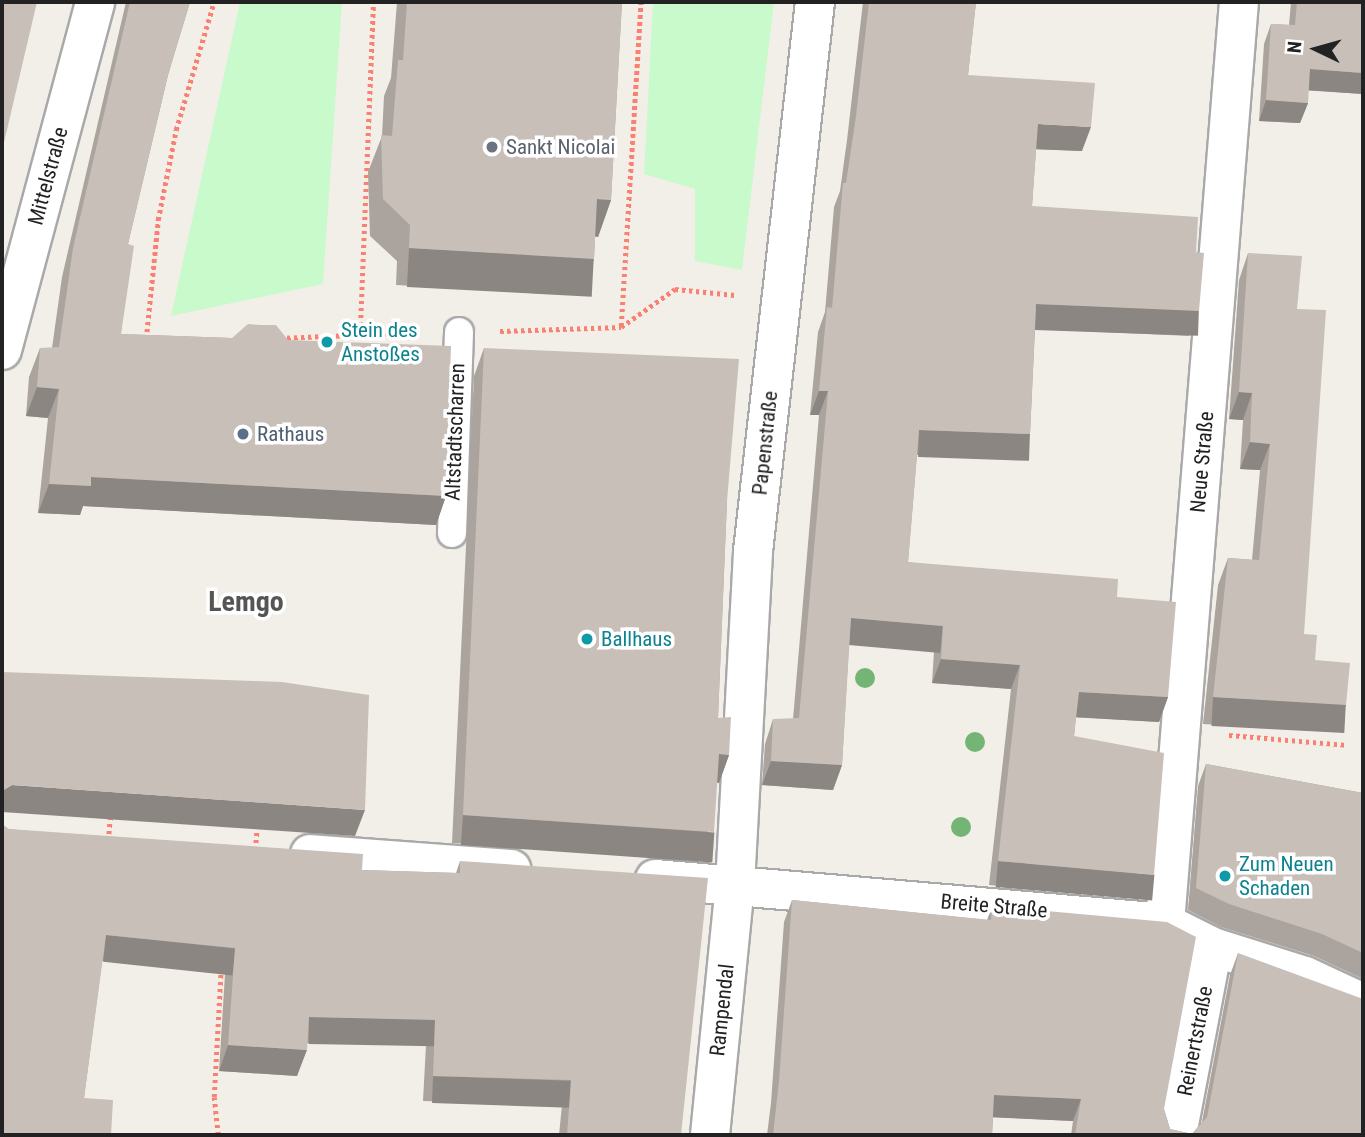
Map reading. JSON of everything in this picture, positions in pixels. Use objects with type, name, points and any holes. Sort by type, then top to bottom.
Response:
[{"type":"street","name":"Mittelstraße","points":[[2,345],[95,2]]},
{"type":"street","name":"Papenstraße","points":[[735,885],[753,551],[814,2]]},
{"type":"street","name":"Neue Straße","points":[[1165,923],[1239,2]]},
{"type":"street","points":[[256,840],[547,872]]},
{"type":"street","name":"Breite Straße","points":[[614,876],[1165,923],[1213,947],[1305,976],[1363,1003]]},
{"type":"street","name":"Rampendal","points":[[710,1135],[735,885]]},
{"type":"street","name":"Reinertstraße","points":[[1177,1135],[1213,947]]},
{"type":"lane","name":"Altstadtscharren","points":[[452,533],[459,332]]},
{"type":"path","points":[[146,347],[158,220],[176,130],[214,2]]},
{"type":"path","points":[[360,332],[373,2]]},
{"type":"path","points":[[621,327],[641,2]]},
{"type":"path","points":[[266,339],[360,332],[621,327],[675,289],[781,300]]},
{"type":"path","points":[[1181,730],[1347,745]]},
{"type":"path","points":[[108,841],[110,818]]},
{"type":"path","points":[[218,1135],[214,1097],[222,960]]},
{"type":"green space","points":[[240,2],[342,2],[323,284],[171,316]]},
{"type":"green space","points":[[653,2],[774,2],[742,270],[695,261],[695,189],[644,174]]},
{"type":"building","points":[[2,2],[37,2],[2,151]]},
{"type":"building","points":[[130,2],[190,2],[168,75],[128,244],[134,246],[121,334],[232,338],[248,324],[276,325],[288,340],[451,346],[446,496],[91,477],[91,486],[49,484],[59,389],[37,387],[40,348],[59,347],[73,248]]},
{"type":"building","name":"Sankt Nicolai","points":[[407,2],[622,2],[611,200],[597,199],[594,259],[409,248],[410,225],[383,199],[381,135],[392,136],[398,60],[403,60]]},
{"type":"building","points":[[869,2],[976,2],[968,75],[1095,83],[1091,127],[1038,124],[1032,206],[1198,217],[1196,252],[1204,253],[1199,311],[1036,304],[1030,434],[919,430],[908,562],[1118,579],[1117,597],[1176,602],[1168,697],[1079,692],[1074,736],[1164,753],[1154,875],[998,861],[1020,665],[941,659],[943,626],[851,618],[842,765],[771,761],[773,719],[799,718],[828,391],[819,391],[827,307],[832,308],[843,183],[846,183],[856,116]]},
{"type":"building","points":[[1297,2],[1363,2],[1363,73],[1310,69],[1308,103],[1266,100],[1271,24],[1295,25]]},
{"type":"building","points":[[1248,253],[1302,256],[1297,309],[1326,310],[1304,634],[1317,635],[1315,660],[1350,663],[1346,705],[1213,697],[1228,558],[1259,560],[1270,444],[1250,442],[1252,393],[1239,392]]},
{"type":"building","points":[[484,348],[739,359],[727,501],[718,718],[731,717],[729,755],[719,754],[714,832],[463,815]]},
{"type":"building","points":[[2,672],[282,682],[369,695],[365,810],[12,785],[2,791]]},
{"type":"building","points":[[1206,764],[1363,793],[1363,953],[1322,934],[1229,904],[1196,888]]},
{"type":"building","points":[[2,824],[9,829],[363,854],[362,870],[460,873],[460,861],[708,878],[681,1135],[567,1135],[571,1080],[433,1076],[435,1020],[309,1017],[307,1050],[228,1045],[235,948],[106,935],[84,1098],[113,1100],[111,1135],[2,1135]]},
{"type":"building","points":[[792,900],[991,920],[992,906],[1167,922],[1196,937],[1164,1109],[1170,1129],[1192,1134],[1207,1117],[1238,953],[1363,999],[1363,1135],[1075,1135],[1081,1099],[994,1095],[992,1135],[773,1135]]},
{"type":"place","name":"Sankt Nicolai","points":[[492,147]]},
{"type":"place","name":"Stein des Anstoßes","points":[[327,342]]},
{"type":"place","name":"Rathaus","points":[[243,434]]},
{"type":"place","name":"Ballhaus","points":[[587,639]]},
{"type":"place","name":"Zum Neuen Schaden","points":[[1225,876]]},
{"type":"district","name":"Lemgo","points":[[246,602]]}]
